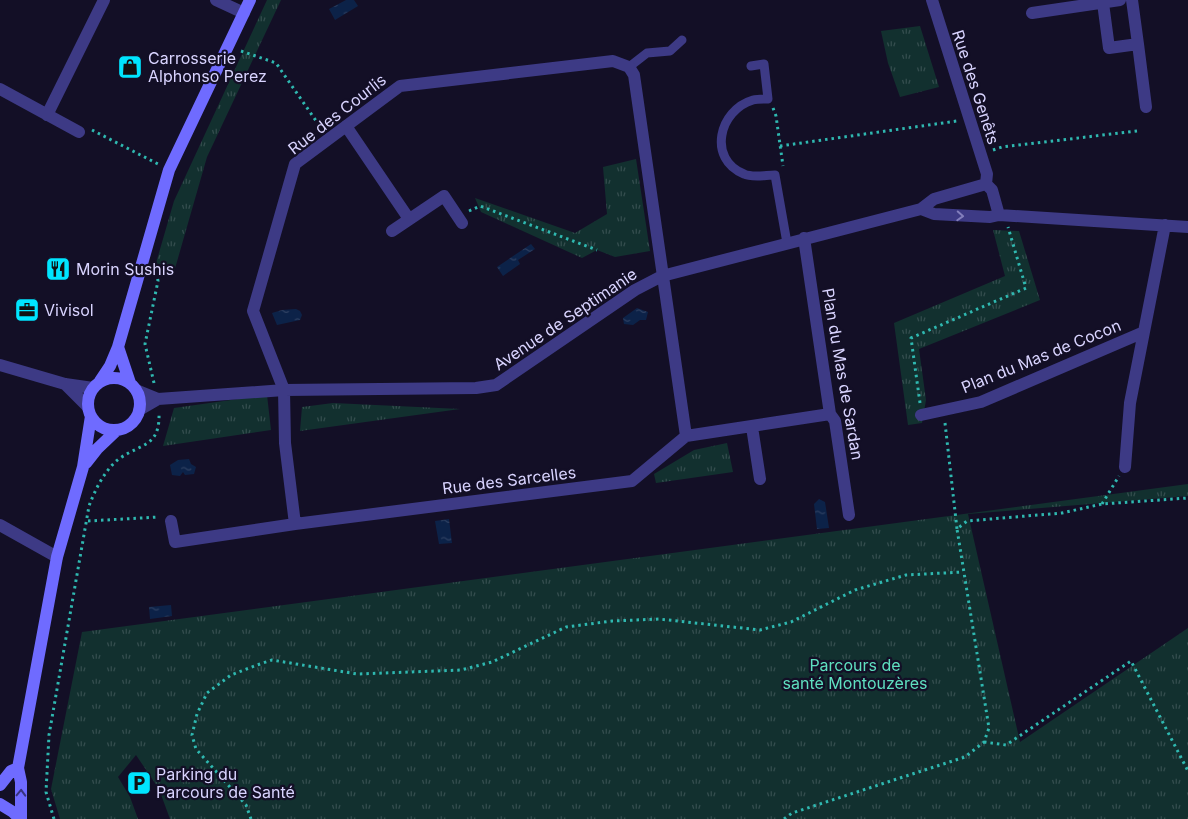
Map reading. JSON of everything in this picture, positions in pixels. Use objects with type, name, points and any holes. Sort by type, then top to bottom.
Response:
[{"type":"street","points":[[48,115],[104,0]]},
{"type":"street","points":[[216,0],[244,13]]},
{"type":"street","points":[[21,819],[21,782],[18,768],[57,557],[83,468],[89,412],[97,384],[110,366],[118,347],[169,170],[250,0]]},
{"type":"street","name":"Rue des Genêts","points":[[932,0],[987,174],[986,184]]},
{"type":"street","points":[[1032,13],[1120,0]]},
{"type":"street","points":[[1132,0],[1146,107]]},
{"type":"street","points":[[1103,3],[1109,48],[1138,44]]},
{"type":"street","name":"Rue des Courlis","points":[[284,390],[253,311],[295,164],[400,86],[613,60],[629,67]]},
{"type":"street","points":[[629,67],[634,74],[686,436],[830,414]]},
{"type":"street","points":[[0,88],[80,132]]},
{"type":"street","points":[[346,126],[409,219]]},
{"type":"street","points":[[986,184],[992,190],[999,215]]},
{"type":"street","name":"Avenue de Septimanie","points":[[139,410],[158,399],[284,390],[476,388],[496,385],[635,290],[662,276],[787,242],[922,209],[934,199],[986,184]]},
{"type":"street","points":[[392,231],[444,196],[460,220]]},
{"type":"street","name":"Avenue de Septimanie","points":[[922,209],[934,214],[990,217],[999,215],[1188,227]]},
{"type":"street","name":"Plan du Mas de Cocon","points":[[1125,467],[1130,403],[1165,225]]},
{"type":"street","name":"Plan du Mas de Sardan","points":[[804,238],[830,414],[835,421],[849,515]]},
{"type":"street","name":"Plan du Mas de Cocon","points":[[921,415],[981,402],[1144,332]]},
{"type":"street","points":[[83,468],[97,449],[117,430],[131,424],[139,410],[133,386],[118,347]]},
{"type":"street","points":[[0,365],[65,384],[97,384],[115,377],[133,386]]},
{"type":"street","points":[[65,384],[102,427],[117,430]]},
{"type":"street","name":"Avenue de Septimanie","points":[[133,386],[158,399]]},
{"type":"street","points":[[284,390],[285,443],[294,524]]},
{"type":"street","points":[[752,427],[760,479]]},
{"type":"street","name":"Rue des Sarcelles","points":[[171,521],[175,542],[294,524],[632,481],[686,436]]},
{"type":"street","points":[[0,525],[57,557]]},
{"type":"street","points":[[0,785],[11,771],[18,768]]},
{"type":"street","points":[[0,804],[21,819]]},
{"type":"lane","points":[[629,67],[647,53],[670,51],[682,40]]},
{"type":"lane","points":[[751,66],[764,64],[768,99],[752,100],[737,109],[726,120],[721,130],[721,144],[724,156],[733,168],[746,175],[775,175],[787,242]]},
{"type":"path","points":[[221,60],[231,65],[239,50],[276,63],[329,138]]},
{"type":"path","points":[[780,146],[970,120]]},
{"type":"path","points":[[80,132],[83,125],[169,170]]},
{"type":"path","points":[[981,154],[1002,147],[1137,131]]},
{"type":"path","points":[[460,220],[480,206],[597,250]]},
{"type":"path","points":[[921,415],[911,338],[1026,288],[1008,226],[999,215]]},
{"type":"path","points":[[54,819],[46,792],[49,735],[88,521],[89,506],[96,488],[119,459],[152,442],[159,426],[158,399],[145,344],[158,281],[154,261]]},
{"type":"path","points":[[784,819],[792,812],[964,757],[984,742],[989,728],[954,510],[944,410]]},
{"type":"path","points":[[1102,504],[1125,467]]},
{"type":"path","points":[[957,529],[967,521],[1062,513],[1102,504],[1188,498]]},
{"type":"path","points":[[88,521],[158,517],[171,521]]},
{"type":"path","points":[[251,819],[246,804],[196,749],[192,735],[197,714],[206,693],[232,675],[257,665],[272,660],[357,674],[461,670],[492,662],[566,628],[612,621],[659,619],[760,630],[790,622],[855,590],[906,575],[964,572]]},
{"type":"path","points":[[984,742],[1006,744],[1131,661],[1188,771]]},
{"type":"green space","points":[[267,0],[281,0],[207,157],[174,272],[154,270],[174,201]]},
{"type":"green space","points":[[920,26],[939,87],[900,97],[888,63],[881,31]]},
{"type":"green space","points":[[636,159],[650,251],[615,257],[597,250],[582,258],[481,212],[475,198],[575,233],[607,214],[603,167]]},
{"type":"green space","points":[[993,230],[1019,231],[1040,300],[919,349],[926,400],[922,423],[908,425],[894,323],[1005,276]]},
{"type":"green space","points":[[267,395],[271,430],[163,446],[174,408]]},
{"type":"green space","points":[[333,403],[460,409],[300,431],[302,407]]},
{"type":"green space","points":[[727,443],[733,472],[656,483],[654,474],[694,450]]},
{"type":"green space","name":"Parcours de santé Montouzères","points":[[1188,484],[1188,496],[968,514],[1020,742],[1188,628],[1188,819],[170,819],[159,789],[136,755],[118,777],[130,797],[138,819],[60,819],[51,789],[82,632]]},
{"type":"water","points":[[346,0],[354,0],[358,6],[335,20],[329,9]]},
{"type":"water","points":[[531,244],[535,249],[518,260],[520,264],[503,276],[497,267]]},
{"type":"water","points":[[637,308],[648,312],[646,320],[640,320],[633,325],[624,324],[623,318]]},
{"type":"water","points":[[296,309],[302,315],[300,320],[277,325],[272,313]]},
{"type":"water","points":[[189,459],[191,464],[196,467],[194,474],[185,475],[183,472],[180,476],[172,475],[170,465],[178,460]]},
{"type":"water","points":[[819,499],[825,502],[829,528],[817,529],[814,504]]},
{"type":"water","points":[[449,519],[452,543],[439,544],[435,521]]},
{"type":"water","points":[[171,605],[172,616],[150,619],[149,607]]},
{"type":"place","name":"Carrosserie Alphonso Perez","points":[[130,67]]},
{"type":"place","name":"Morin Sushis","points":[[58,269]]},
{"type":"place","name":"Vivisol","points":[[27,310]]},
{"type":"place","name":"Parking du Parcours de Santé","points":[[139,783]]}]
